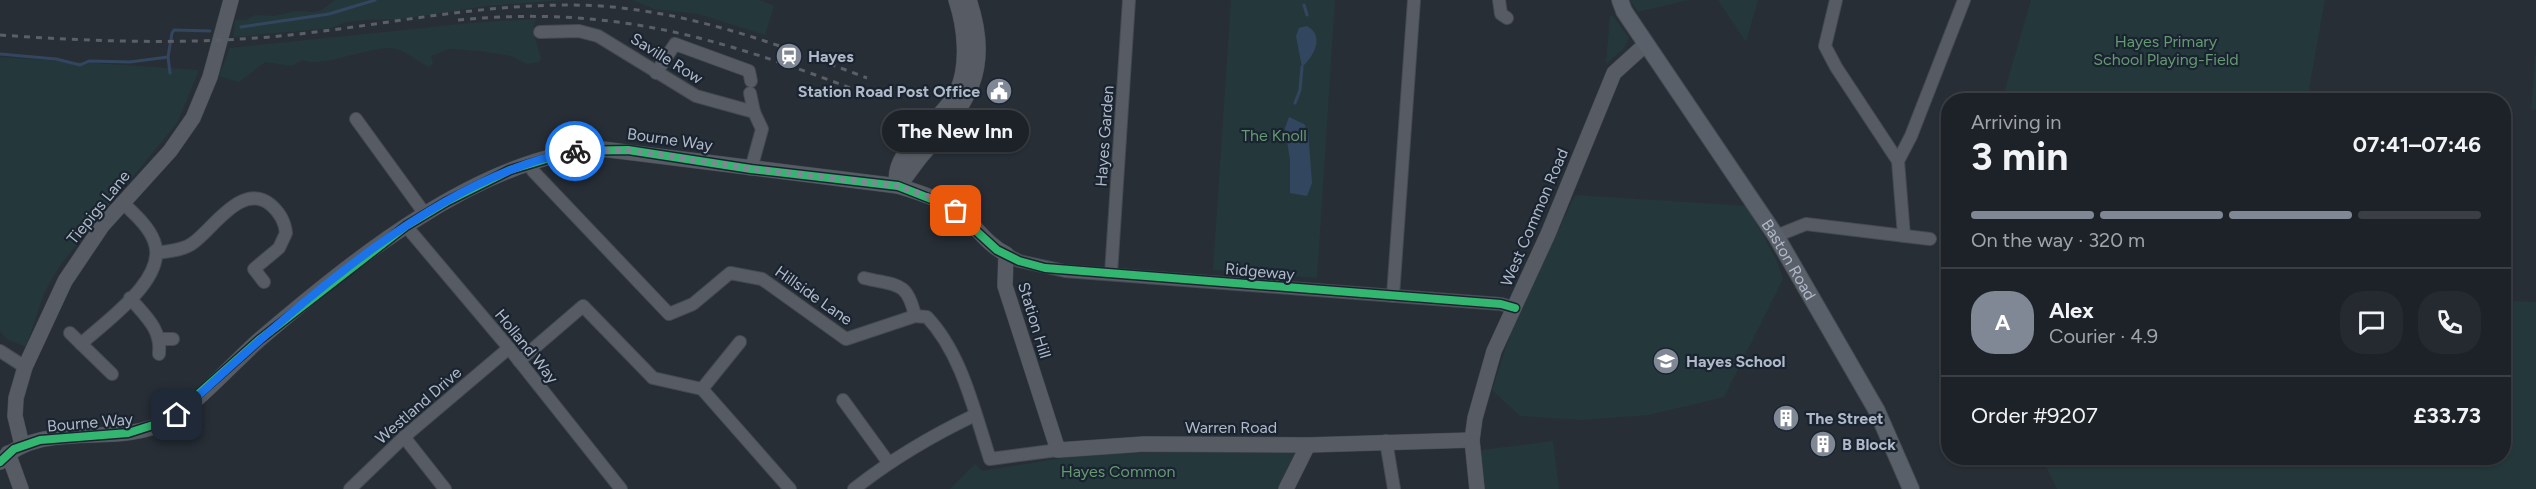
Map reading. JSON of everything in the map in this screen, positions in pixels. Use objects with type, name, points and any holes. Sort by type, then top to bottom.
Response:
[{"type":"main road","name":"Baston Road","points":[[1620,0],[1646,44],[1776,236],[1877,411],[1911,489]]},
{"type":"street","name":"Tiepigs Lane","points":[[21,489],[10,454],[15,409],[25,367],[65,281],[122,202],[170,151],[193,118],[210,77],[231,0]]},
{"type":"street","points":[[898,186],[895,174],[898,162],[949,105],[959,86],[964,45],[956,0]]},
{"type":"street","points":[[898,186],[960,111],[973,86],[977,67],[977,36],[969,0]]},
{"type":"street","name":"Hayes Garden","points":[[1111,274],[1130,0]]},
{"type":"street","points":[[1394,296],[1414,0]]},
{"type":"street","points":[[1499,0],[1501,14],[1506,18]]},
{"type":"street","points":[[1836,0],[1825,46],[1829,56],[1898,161],[1904,236]]},
{"type":"street","points":[[1898,161],[1916,125],[1964,0]]},
{"type":"street","name":"Saville Row","points":[[540,32],[579,31],[598,36],[631,53],[656,73],[696,96],[754,112]]},
{"type":"street","points":[[656,73],[675,44],[753,79],[754,112],[762,129],[752,169]]},
{"type":"street","name":"West Common Road","points":[[1477,489],[1472,440],[1475,418],[1491,362],[1614,73],[1646,44]]},
{"type":"street","points":[[356,119],[425,214]]},
{"type":"street","name":"Bourne Way","points":[[10,454],[49,438],[128,434],[170,420],[278,324],[406,226],[487,181],[530,163],[573,152],[615,149],[752,169],[898,186]]},
{"type":"street","name":"Hillside Lane","points":[[530,163],[533,171],[669,314],[693,304],[730,273],[762,279],[846,339],[915,316]]},
{"type":"street","points":[[898,186],[949,206],[964,217],[992,246],[1006,254]]},
{"type":"street","points":[[157,253],[188,246],[234,205],[242,201],[260,199],[277,212],[286,233],[279,248],[254,269],[264,282]]},
{"type":"street","points":[[81,344],[153,274],[157,253],[150,233],[122,202]]},
{"type":"street","points":[[1776,236],[1806,224],[1930,239]]},
{"type":"street","name":"Holland Way","points":[[406,226],[509,348],[621,489]]},
{"type":"street","name":"Ridgeway","points":[[1006,254],[1045,268],[1501,304],[1515,308]]},
{"type":"street","name":"Station Hill","points":[[1006,254],[1005,286],[1058,450]]},
{"type":"street","points":[[854,489],[888,462],[933,435],[975,415],[956,362],[941,332],[927,317],[915,316],[910,295],[903,288],[864,278]]},
{"type":"street","points":[[130,298],[166,339],[159,354]]},
{"type":"street","points":[[519,361],[583,306],[653,378],[702,389],[790,489]]},
{"type":"street","points":[[70,333],[112,374]]},
{"type":"street","points":[[702,389],[740,342]]},
{"type":"street","name":"Westland Drive","points":[[350,489],[404,437],[509,348]]},
{"type":"street","points":[[0,351],[25,367]]},
{"type":"street","points":[[843,400],[888,462]]},
{"type":"street","name":"Warren Road","points":[[975,415],[990,459],[1058,450],[1144,444],[1308,445],[1472,440]]},
{"type":"street","points":[[404,437],[445,489]]},
{"type":"street","points":[[1386,441],[1394,489]]},
{"type":"street","points":[[1286,489],[1308,445]]},
{"type":"green space","points":[[335,0],[565,0],[486,6],[402,19],[346,22],[332,28],[233,37],[235,20],[246,20],[255,15],[275,16],[295,11],[314,12],[322,10]]},
{"type":"green space","points":[[632,0],[760,0],[774,6],[765,35],[698,14],[654,9]]},
{"type":"green space","name":"The Knoll","points":[[1231,0],[1335,0],[1317,278],[1213,270]]},
{"type":"green space","points":[[1630,0],[1688,0],[1638,12]]},
{"type":"green space","points":[[1718,0],[1758,0],[1746,42]]},
{"type":"green space","name":"Hayes Primary School Playing-Field","points":[[2031,0],[2325,0],[2308,93],[2004,93]]},
{"type":"green space","points":[[1610,16],[1613,16],[1629,38],[1624,48],[1606,64]]},
{"type":"green space","points":[[536,19],[533,32],[541,58],[539,62],[527,64],[511,56],[449,49],[431,56],[433,64],[429,67],[391,48],[320,62],[303,60],[291,66],[265,62],[239,82],[219,76],[230,48],[471,23]]},
{"type":"green space","points":[[2536,49],[2536,109],[2531,110]]},
{"type":"green space","points":[[0,57],[199,70],[177,123],[60,265],[44,293],[26,347],[6,339],[0,331]]},
{"type":"green space","points":[[1575,195],[1747,206],[1777,261],[1783,279],[1724,397],[1649,415],[1581,420],[1520,416],[1492,390],[1511,332]]},
{"type":"green space","points":[[2511,301],[2536,302],[2536,489],[2057,489],[2045,465],[2511,465]]},
{"type":"green space","points":[[1553,441],[1559,489],[1485,489],[1481,450]]},
{"type":"green space","name":"Hayes Common","points":[[1296,450],[1278,489],[950,489],[975,464],[982,471],[1087,454]]},
{"type":"water","points":[[1307,26],[1316,35],[1316,46],[1302,67],[1296,36],[1299,28]]},
{"type":"water","points":[[1289,117],[1304,124],[1308,131],[1312,183],[1307,196],[1290,193],[1290,160],[1285,128]]},
{"type":"waterway","points":[[241,27],[329,14],[375,0]]},
{"type":"waterway","points":[[1304,5],[1307,15]]},
{"type":"waterway","points":[[170,73],[168,57],[174,30],[210,31]]},
{"type":"waterway","points":[[0,54],[56,59],[80,65],[89,61],[130,62],[168,57]]},
{"type":"waterway","points":[[1295,103],[1300,90],[1302,67]]},
{"type":"railway","points":[[0,35],[109,41],[217,40],[290,35],[523,6],[601,6],[704,23],[737,32],[867,78]]},
{"type":"railway","points":[[458,20],[567,17],[665,30],[760,56],[861,92]]},
{"type":"cycle path","points":[[0,462],[14,449],[40,440],[128,433],[169,420],[259,340],[406,226],[446,202],[510,170],[573,151],[628,150],[751,169],[898,186],[949,206],[997,250],[1019,261],[1045,268],[1501,304],[1515,308]]},
{"type":"way so far","points":[[575,151],[628,150],[818,178],[898,186],[933,198],[956,211]]},
{"type":"place","name":"Hayes","points":[[789,56]]},
{"type":"place","name":"Station Road Post Office","points":[[999,91]]},
{"type":"place","name":"The New Inn","points":[[956,211]]},
{"type":"place","name":"Hayes School","points":[[1666,361]]},
{"type":"place","name":"The Street","points":[[1786,418]]},
{"type":"place","name":"B Block","points":[[1823,444]]},
{"type":"route","points":[[177,415],[296,309],[406,226],[446,201],[510,170],[537,160],[575,151]]}]
